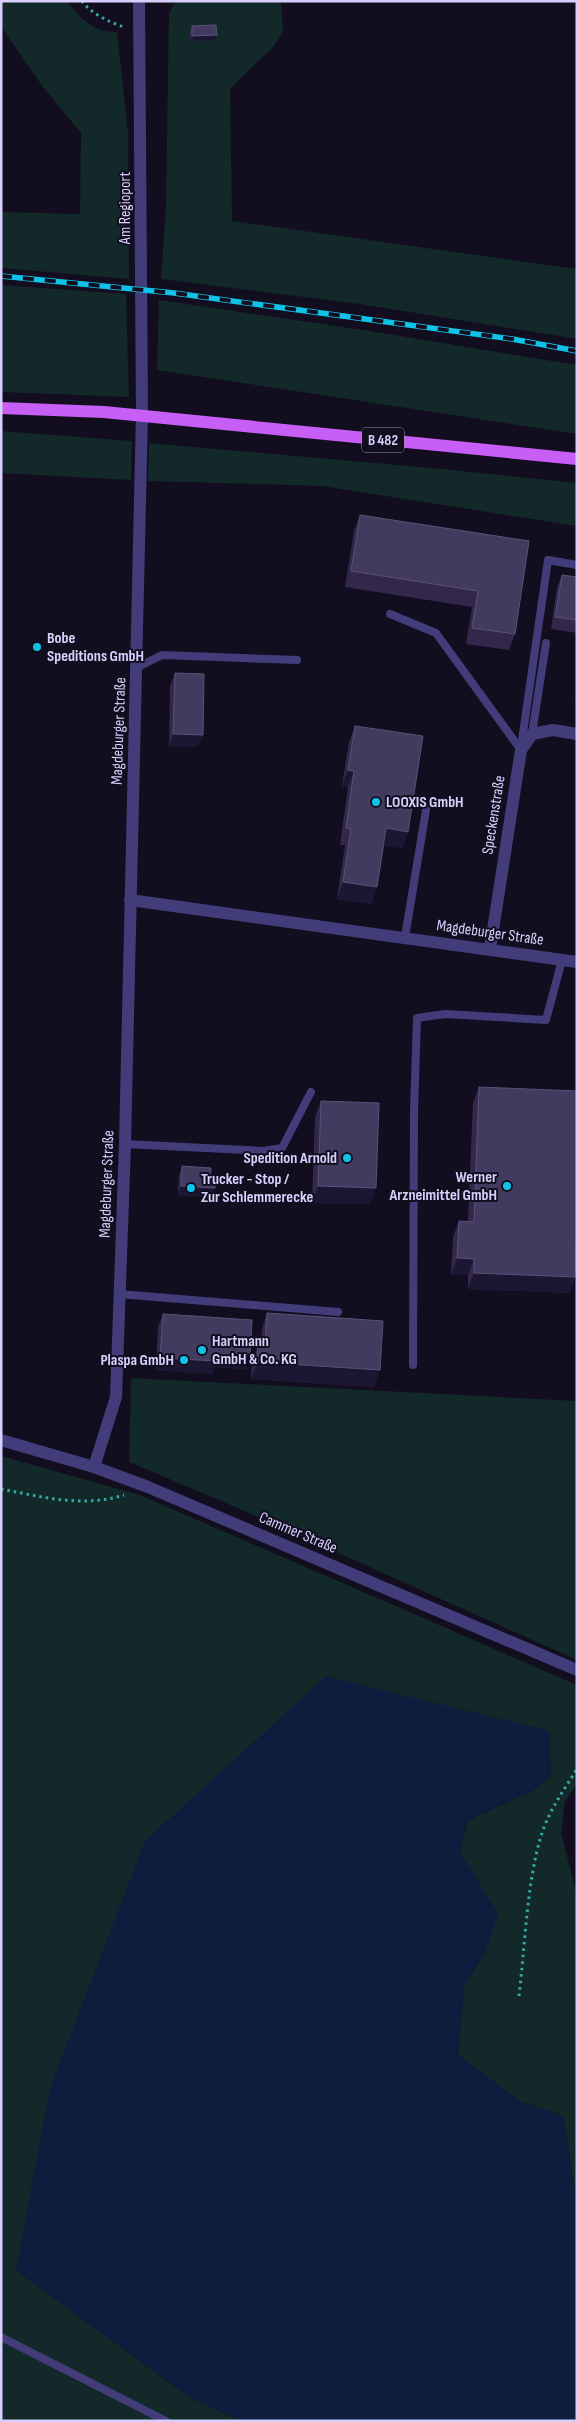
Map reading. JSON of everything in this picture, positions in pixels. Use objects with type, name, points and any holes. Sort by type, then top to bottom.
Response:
[{"type":"main road","name":"B 482","points":[[1,408],[104,412],[577,459]]},
{"type":"street","name":"Am Regioport","points":[[138,1],[140,31],[142,414]]},
{"type":"street","name":"Magdeburger Straße","points":[[94,1467],[116,1397],[138,667],[142,414]]},
{"type":"street","points":[[532,734],[553,730],[577,734]]},
{"type":"street","name":"Speckenstraße","points":[[490,949],[520,750],[532,734]]},
{"type":"street","name":"Magdeburger Straße","points":[[130,900],[577,962]]},
{"type":"street","name":"Cammer Straße","points":[[1,1440],[94,1467],[148,1487],[577,1670]]},
{"type":"lane","points":[[520,750],[548,560],[577,565]]},
{"type":"lane","points":[[390,614],[436,633],[520,750]]},
{"type":"lane","points":[[532,734],[546,643]]},
{"type":"lane","points":[[138,667],[162,655],[298,660]]},
{"type":"lane","points":[[405,937],[426,810]]},
{"type":"lane","points":[[413,1365],[414,1112],[417,1018],[445,1014],[546,1020],[562,960]]},
{"type":"lane","points":[[125,1144],[264,1152],[282,1148],[311,1092]]},
{"type":"lane","points":[[119,1294],[338,1312]]},
{"type":"lane","points":[[1,2337],[166,2421]]},
{"type":"path","points":[[82,1],[85,6],[116,25],[140,31]]},
{"type":"path","points":[[1,1489],[79,1502],[107,1501],[148,1487]]},
{"type":"path","points":[[519,1996],[533,1878],[542,1833],[553,1807],[577,1769]]},
{"type":"green space","points":[[1,1],[67,1],[83,19],[94,27],[117,32],[128,132],[129,279],[1,268],[1,212],[80,214],[81,133],[43,87],[4,31],[1,23]]},
{"type":"green space","points":[[176,1],[281,1],[283,31],[274,46],[230,89],[232,221],[577,269],[577,339],[360,304],[161,279],[166,207],[169,13]]},
{"type":"green space","points":[[1,285],[126,294],[129,397],[1,392]]},
{"type":"green space","points":[[159,300],[357,329],[577,365],[577,434],[157,370]]},
{"type":"green space","points":[[1,431],[132,441],[131,480],[1,473]]},
{"type":"green space","points":[[149,443],[577,483],[577,526],[322,486],[148,481]]},
{"type":"green space","points":[[131,1378],[577,1401],[577,1660],[247,1512],[129,1462]]},
{"type":"green space","points":[[1,1456],[140,1495],[577,1685],[577,1783],[565,1802],[561,1833],[577,1895],[577,2205],[563,2116],[519,2101],[458,2055],[464,1987],[486,1950],[477,1883],[460,1852],[467,1821],[539,1787],[551,1775],[549,1731],[16,2270],[189,2397],[242,2421],[1,2421]]},
{"type":"water","points":[[326,1676],[549,1731],[551,1775],[539,1787],[466,1821],[460,1852],[498,1914],[486,1950],[464,1987],[458,2055],[519,2101],[563,2116],[577,2205],[577,2421],[242,2421],[189,2397],[16,2270],[50,2088],[145,1841]]},
{"type":"building","points":[[216,25],[217,35],[192,36],[192,26]]},
{"type":"building","points":[[360,515],[529,541],[515,634],[472,628],[478,591],[351,571]]},
{"type":"building","points":[[562,575],[577,577],[577,620],[555,617]]},
{"type":"building","points":[[175,673],[204,674],[203,735],[173,734]]},
{"type":"building","points":[[355,726],[423,736],[408,832],[386,828],[377,887],[343,882],[351,829],[346,828],[354,771],[348,770]]},
{"type":"building","points":[[479,1087],[577,1091],[575,1277],[474,1273],[474,1259],[457,1258],[459,1221],[474,1222]]},
{"type":"building","points":[[321,1101],[379,1103],[376,1188],[318,1186]]},
{"type":"building","points":[[182,1166],[211,1168],[210,1181],[216,1181],[215,1188],[181,1186]]},
{"type":"building","points":[[267,1313],[383,1321],[380,1370],[257,1362],[258,1346],[265,1346]]},
{"type":"building","name":"Hartmann GmbH & Co. KG","points":[[163,1314],[252,1320],[250,1356],[217,1354],[217,1361],[160,1358]]},
{"type":"railway","points":[[1,276],[174,293],[512,339],[577,351]]},
{"type":"place","name":"Bobe Speditions GmbH","points":[[37,647]]},
{"type":"place","name":"LOOXIS GmbH","points":[[376,802]]},
{"type":"place","name":"Spedition Arnold","points":[[347,1158]]},
{"type":"place","name":"Werner Arzneimittel GmbH","points":[[507,1186]]},
{"type":"place","name":"Trucker - Stop / Zur Schlemmerecke","points":[[191,1188]]},
{"type":"place","name":"Hartmann GmbH & Co. KG","points":[[202,1350]]},
{"type":"place","name":"Plaspa GmbH","points":[[184,1360]]}]
